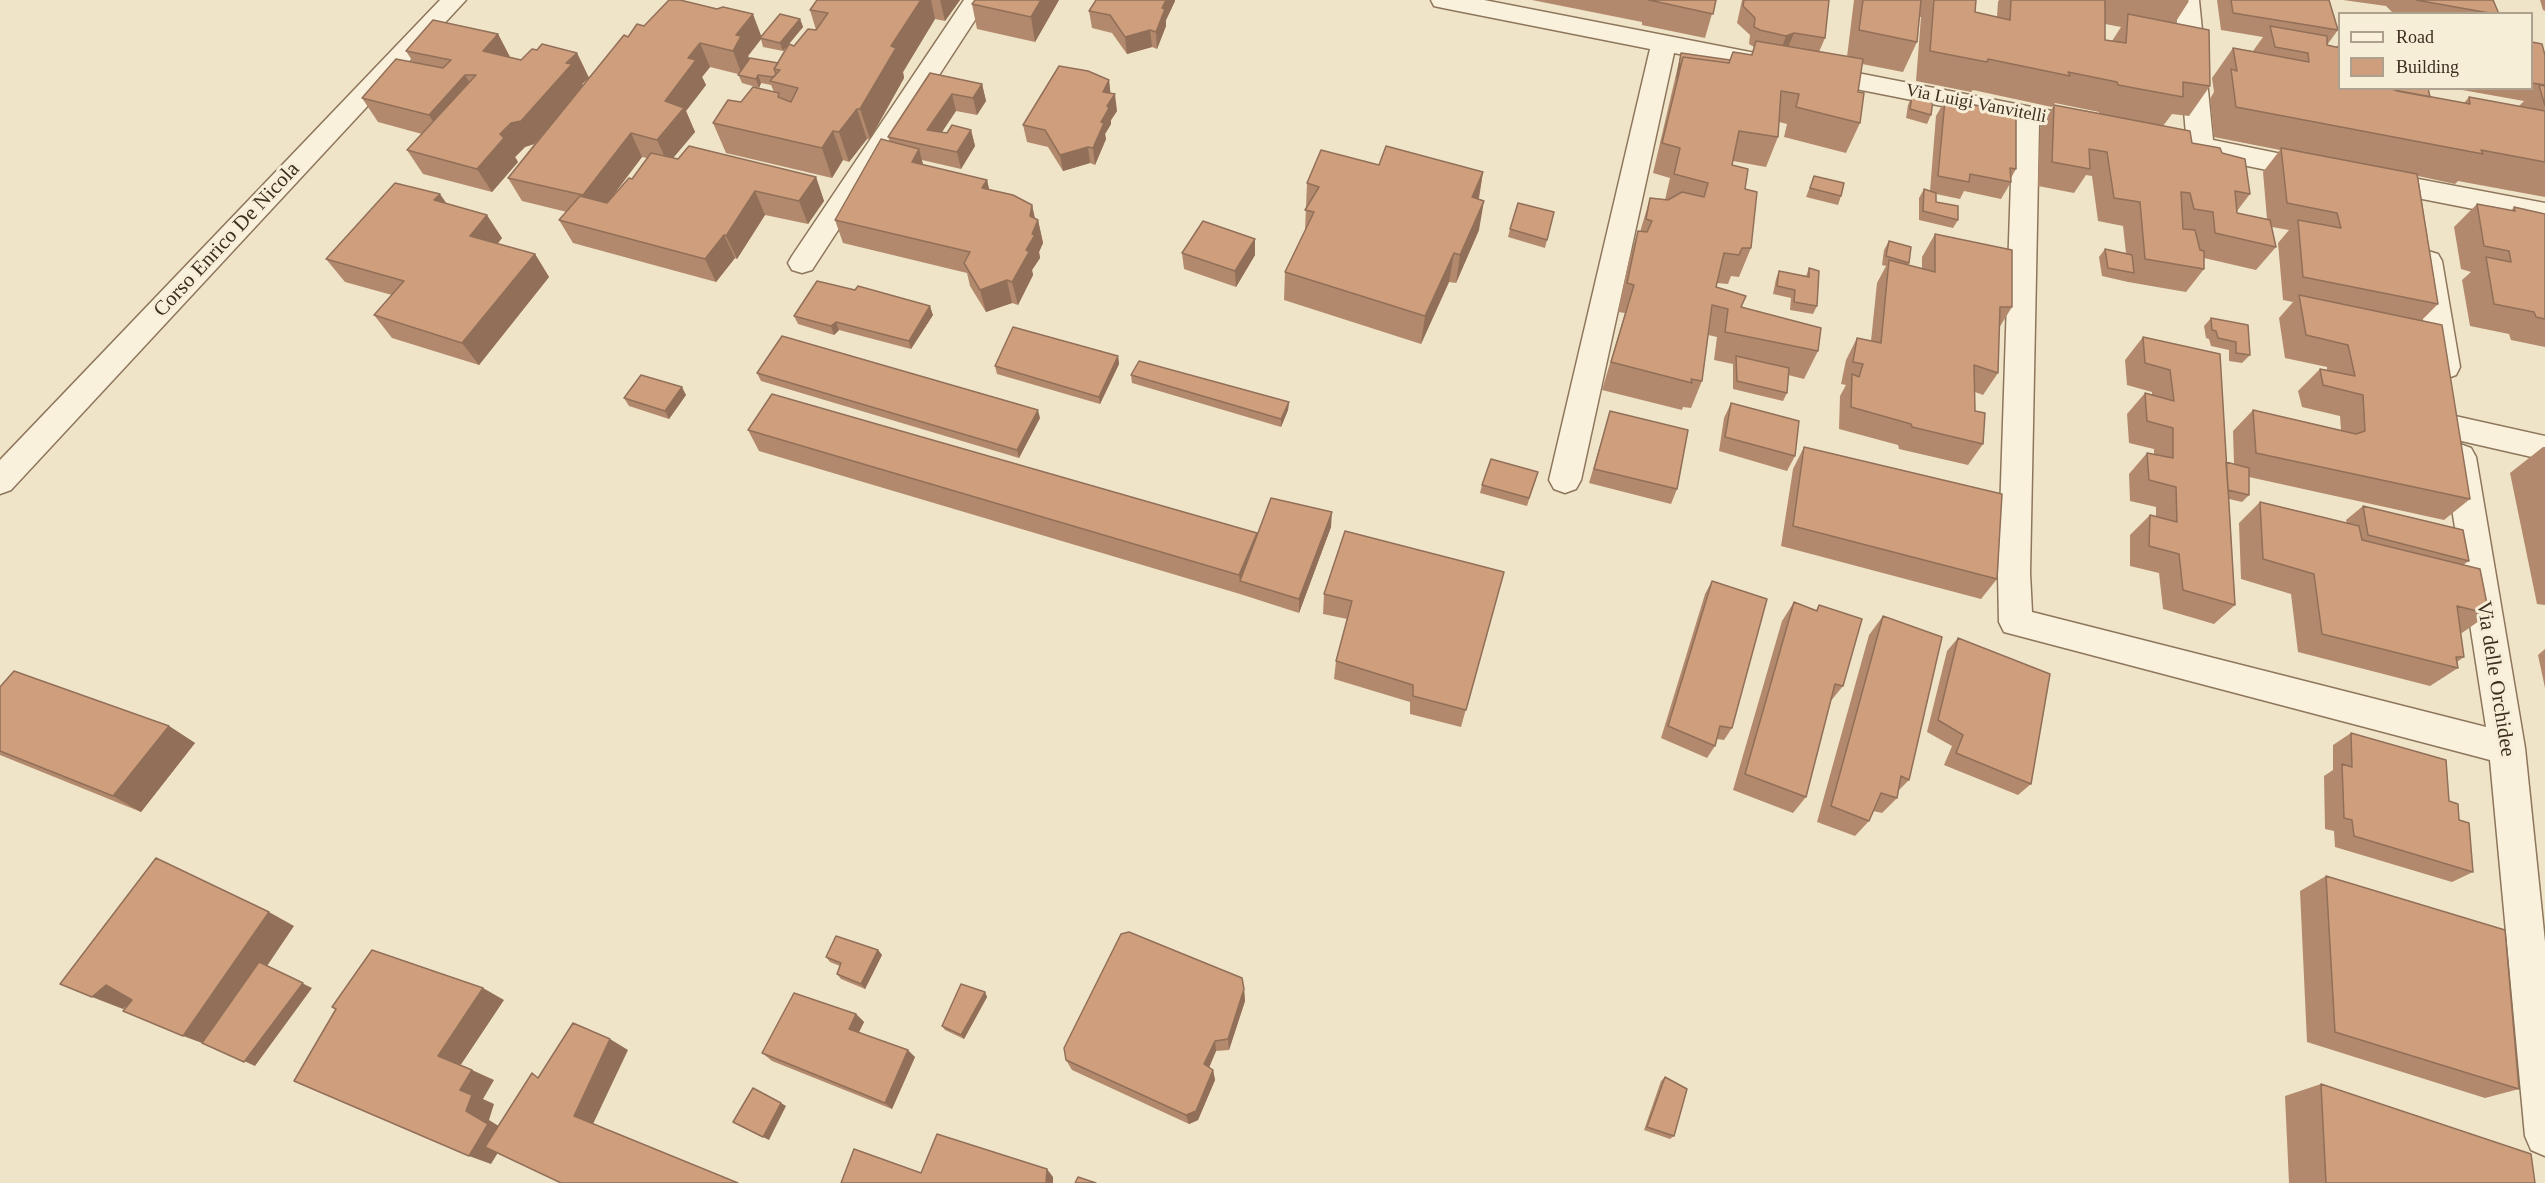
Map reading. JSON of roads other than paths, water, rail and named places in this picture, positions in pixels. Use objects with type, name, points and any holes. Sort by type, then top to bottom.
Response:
[{"type":"street","name":"Corso Enrico De Nicola","points":[[0,481],[454,0]]},
{"type":"street","points":[[802,263],[976,0]]},
{"type":"street","name":"Via Luigi Vanvitelli","points":[[1443,0],[1496,5],[1664,42],[2107,130]]},
{"type":"street","points":[[2187,0],[2200,147]]},
{"type":"street","points":[[1565,480],[1664,42]]},
{"type":"street","points":[[2026,114],[2014,573],[2016,622],[2506,748]]},
{"type":"street","points":[[2153,139],[2545,213]]},
{"type":"street","name":"Via delle Orchidee","points":[[2416,189],[2506,748],[2545,1136]]},
{"type":"street","points":[[2456,428],[2545,448]]}]
